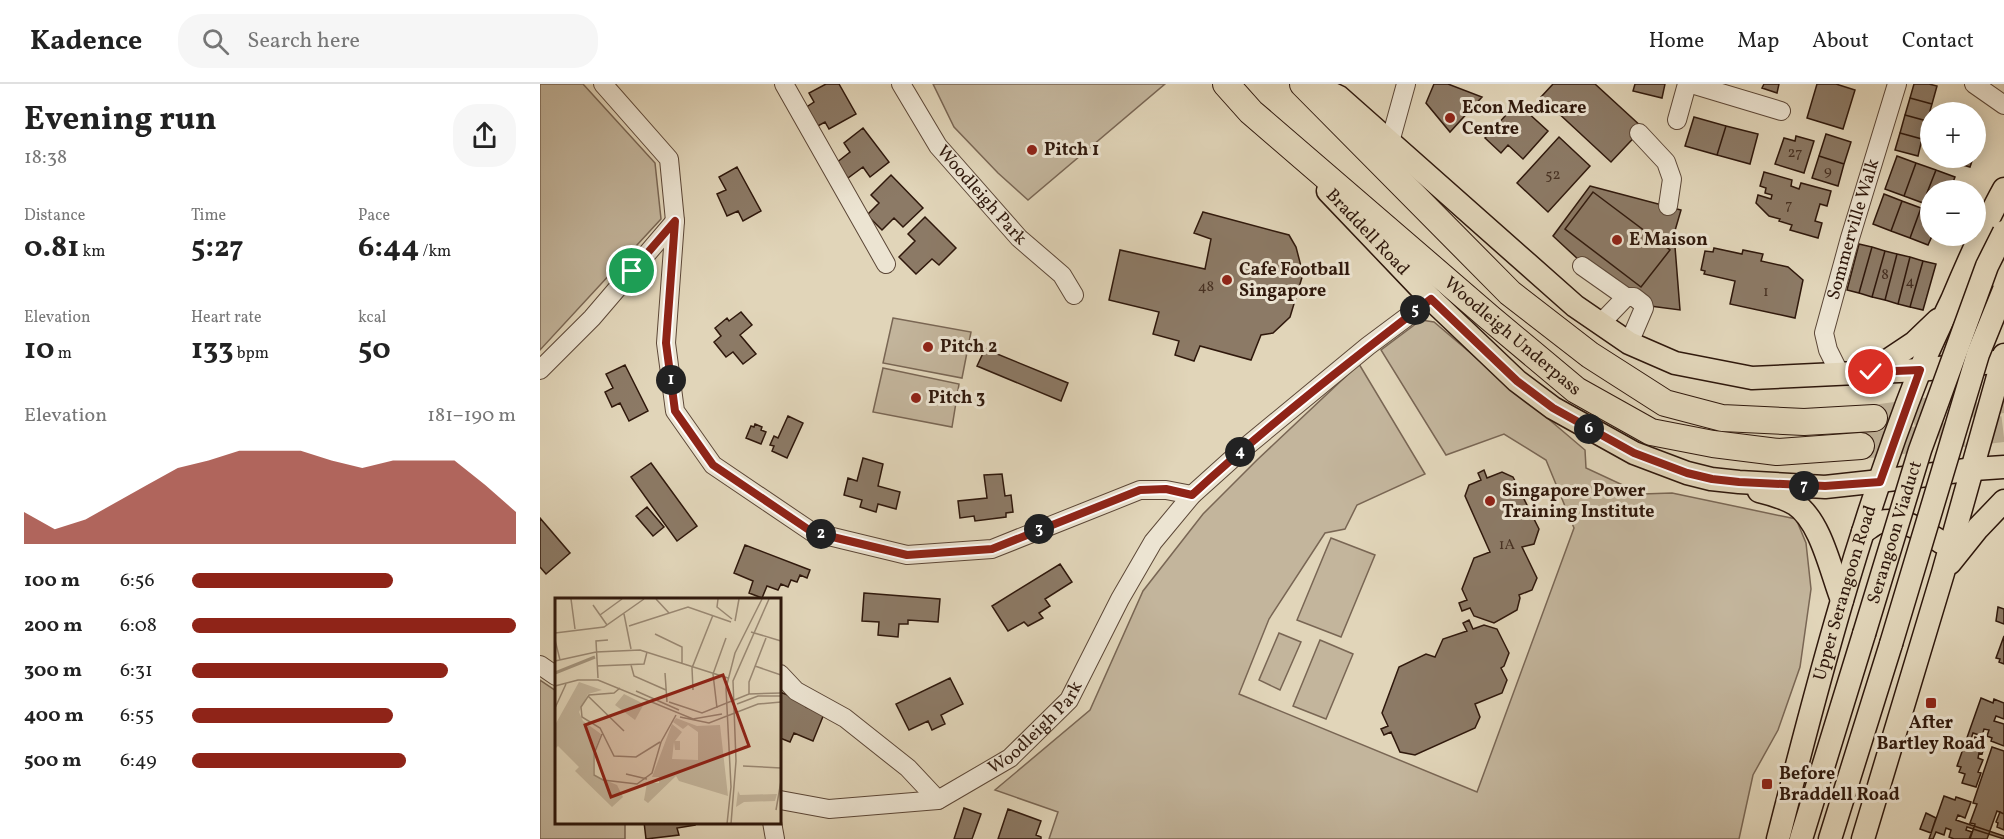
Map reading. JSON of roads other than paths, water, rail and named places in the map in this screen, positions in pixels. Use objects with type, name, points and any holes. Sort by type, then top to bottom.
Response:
[{"type":"highway","name":"Braddell Road","points":[[1226,84],[1251,111]]},
{"type":"highway","name":"Woodleigh Underpass","points":[[1303,84],[1510,293],[1590,355],[1665,403],[1722,418],[1804,422],[1874,418]]},
{"type":"highway","name":"Woodleigh Underpass","points":[[1251,111],[1576,390],[1651,432],[1713,444],[1777,452],[1861,446]]},
{"type":"main road","points":[[1312,84],[1339,97],[1575,306],[1629,343],[1675,363],[1744,378],[1920,370],[2003,359],[1974,469],[1863,839]]},
{"type":"main road","name":"Braddell Road","points":[[1251,111],[1431,299],[1517,381],[1553,408],[1634,453],[1687,473],[1712,479],[1825,486],[1880,482],[2004,467]]},
{"type":"main road","name":"Upper Serangoon Road","points":[[1778,839],[1842,600],[1880,482],[1920,370],[1988,217],[2004,189]]},
{"type":"main road","name":"Serangoon Viaduct","points":[[1801,839],[1920,450],[1987,266],[2004,232]]},
{"type":"main road","name":"Serangoon Viaduct","points":[[1830,839],[1978,354],[2004,290]]},
{"type":"main road","points":[[1871,372],[1914,343],[1946,313]]},
{"type":"main road","points":[[1712,479],[1774,495],[1796,505],[1814,525],[1842,600]]},
{"type":"main road","points":[[1944,568],[2004,501]]},
{"type":"main road","points":[[1863,532],[1879,522],[1917,526],[1941,542],[1944,568]]},
{"type":"street","points":[[603,84],[669,159],[675,221],[666,343],[675,411],[713,465],[812,532],[907,555],[992,549],[1140,490],[1166,489],[1192,495]]},
{"type":"street","points":[[784,84],[886,264]]},
{"type":"street","name":"Woodleigh Park","points":[[901,84],[938,146],[1019,238],[1062,275],[1074,295]]},
{"type":"street","points":[[1390,142],[1406,84]]},
{"type":"street","points":[[1677,120],[1689,84],[1782,111]]},
{"type":"street","name":"Sommerville Walk","points":[[1840,374],[1828,350],[1824,333],[1897,84]]},
{"type":"street","points":[[1974,84],[2004,105]]},
{"type":"street","points":[[1639,133],[1666,162],[1672,179],[1668,207]]},
{"type":"street","points":[[540,370],[592,318],[675,221]]},
{"type":"street","points":[[1581,266],[1626,297],[1630,296],[1643,304],[1644,308],[1629,343]]},
{"type":"street","points":[[1601,323],[1626,297]]},
{"type":"street","name":"Woodleigh Park","points":[[782,800],[829,809],[938,800],[1010,758],[1069,700],[1120,599],[1153,542],[1192,495],[1242,450],[1368,346],[1431,299]]},
{"type":"street","points":[[540,665],[555,675]]},
{"type":"street","points":[[788,691],[845,718],[908,768],[938,800]]},
{"type":"street","points":[[771,824],[775,839]]},
{"type":"tunnel","points":[[1874,418],[2004,400]]},
{"type":"tunnel","points":[[1861,446],[2004,429]]},
{"type":"place","name":"Econ Medicare Centre","points":[[1450,118]]},
{"type":"place","name":"Pitch 1","points":[[1032,150]]},
{"type":"place","name":"E Maison","points":[[1617,240]]},
{"type":"place","name":"Cafe Football Singapore","points":[[1227,280]]},
{"type":"place","name":"Pitch 2","points":[[928,347]]},
{"type":"place","name":"Pitch 3","points":[[916,398]]},
{"type":"place","name":"Singapore Power Training Institute","points":[[1490,501]]},
{"type":"place","name":"After Bartley Road","points":[[1931,703]]},
{"type":"place","name":"Before Braddell Road","points":[[1767,784]]}]
